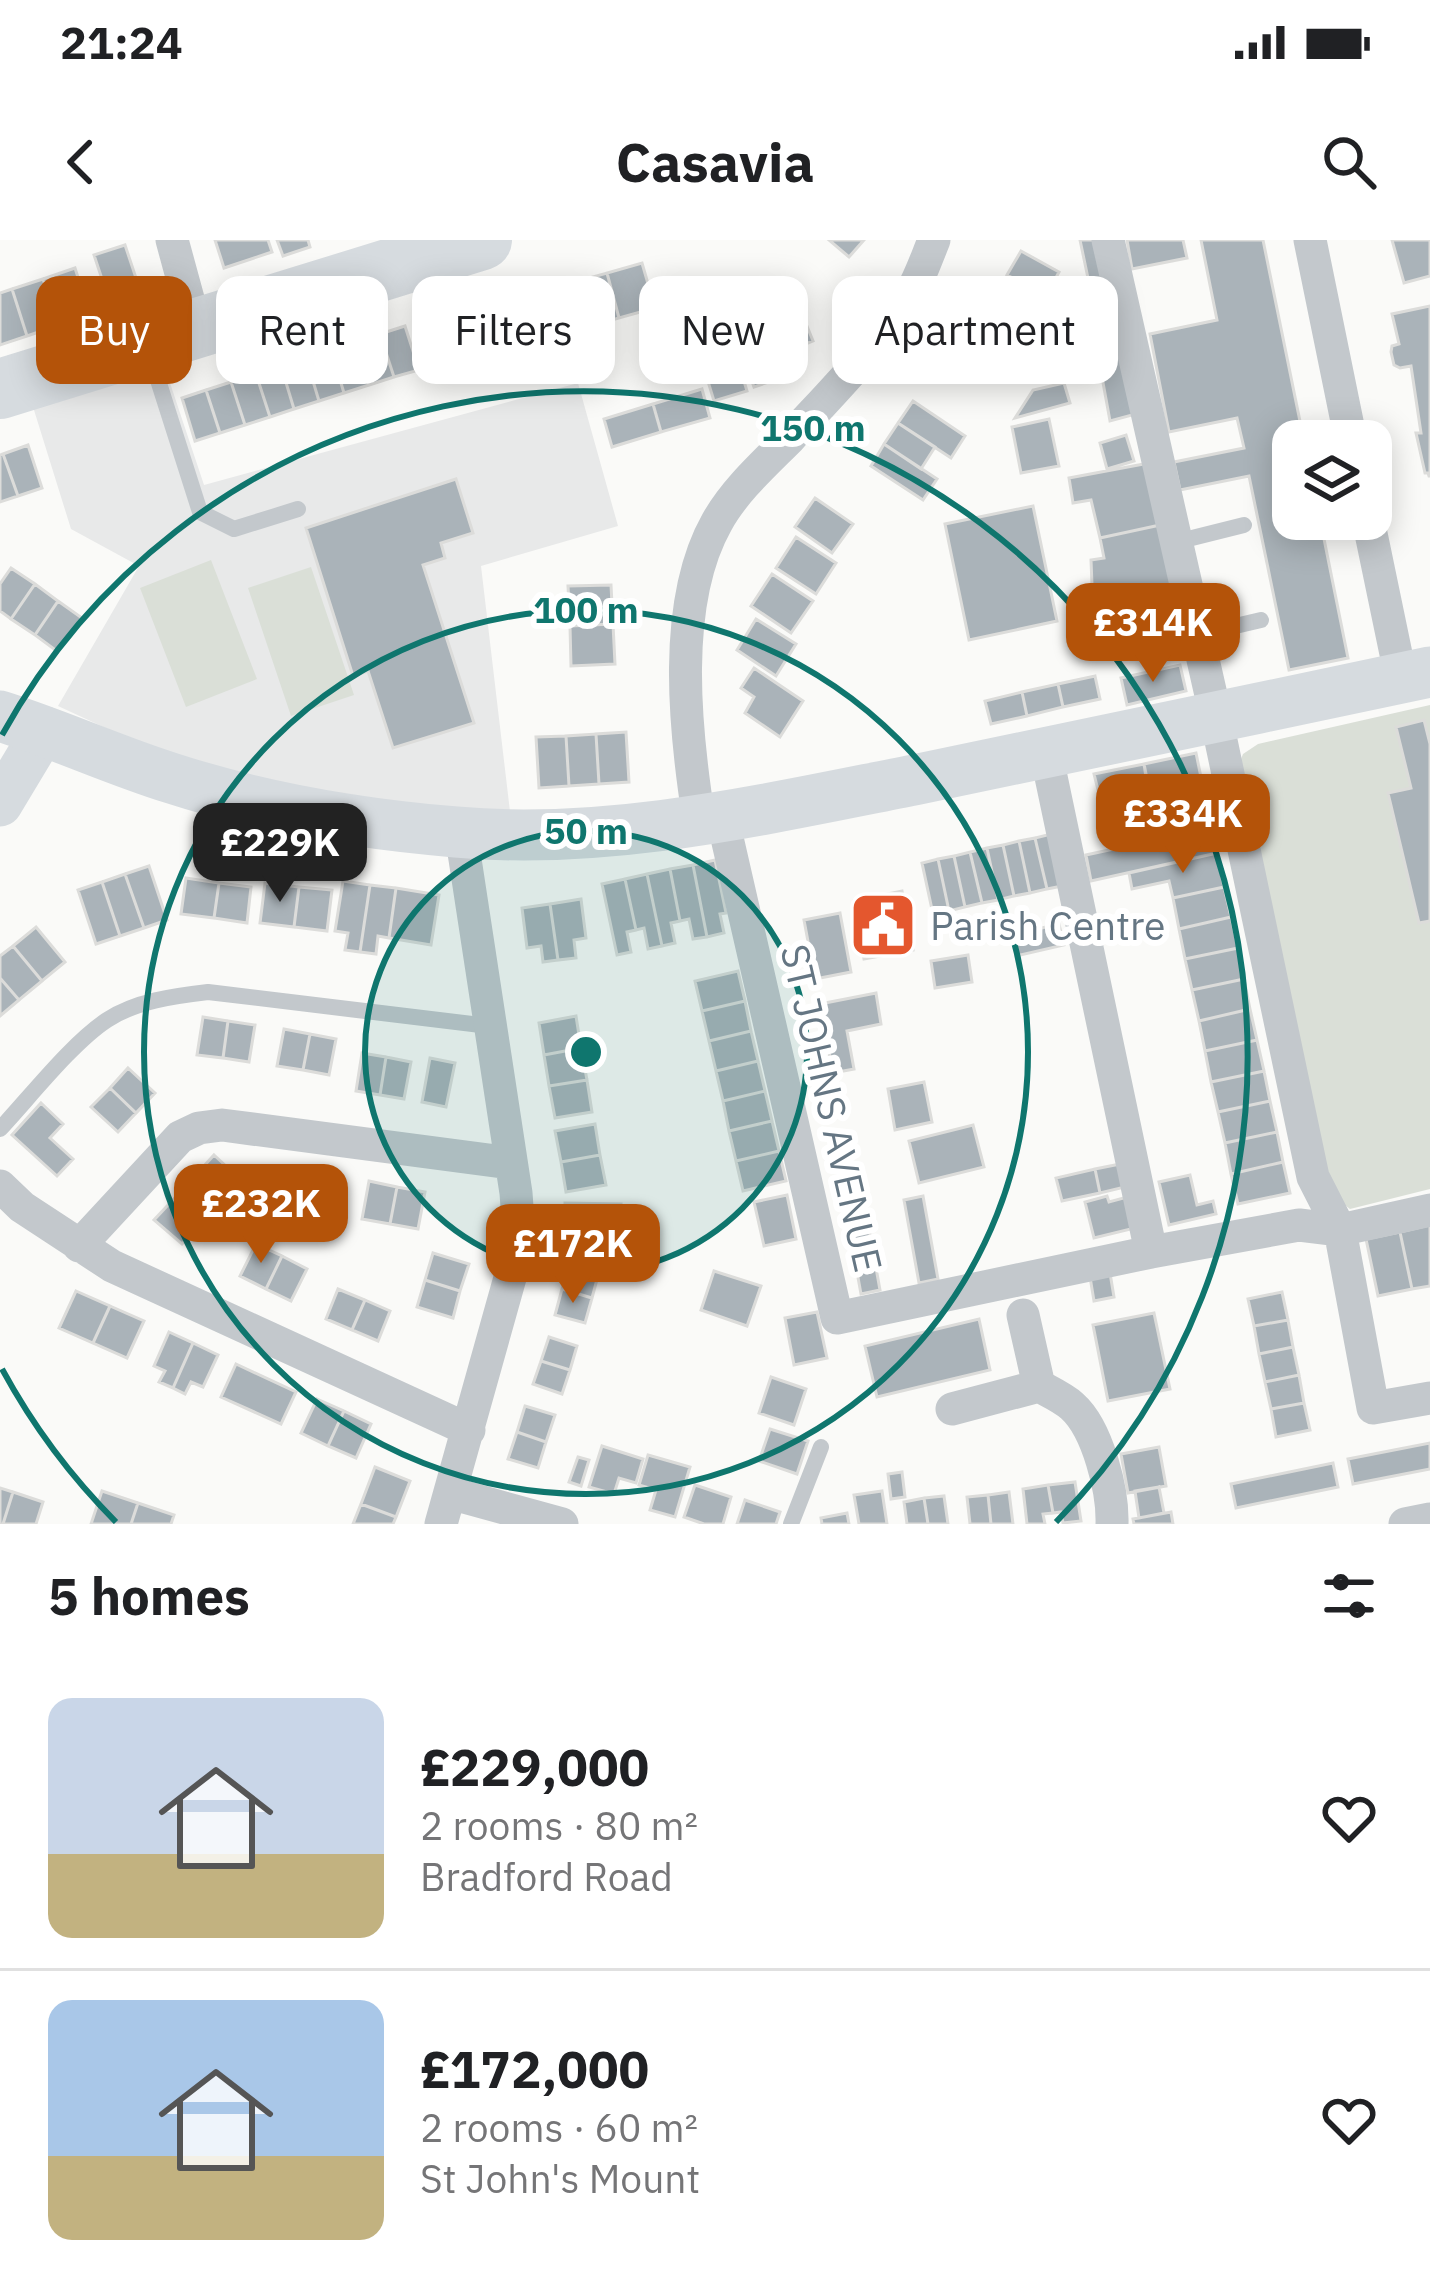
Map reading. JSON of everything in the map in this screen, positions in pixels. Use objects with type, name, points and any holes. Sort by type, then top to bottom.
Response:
[{"type":"highway","points":[[192,329],[482,240]]},
{"type":"highway","points":[[0,388],[36,377]]},
{"type":"main road","points":[[0,679],[22,723],[171,778],[330,817],[461,833],[537,834],[710,818],[1416,675]]},
{"type":"street","points":[[172,240],[172,276]]},
{"type":"street","points":[[710,818],[686,694],[694,575],[717,521],[882,333],[914,288],[934,240]]},
{"type":"street","points":[[1108,240],[1313,1177],[1340,1230],[1372,1408],[1430,1398]]},
{"type":"street","points":[[1310,240],[1348,420]]},
{"type":"street","points":[[1374,540],[1416,675]]},
{"type":"street","points":[[0,804],[22,723]]},
{"type":"street","points":[[1046,753],[1151,1252],[1299,1226],[1340,1230],[1430,1210]]},
{"type":"street","name":"ST JOHNS AVENUE","points":[[710,818],[837,1318],[1151,1252]]},
{"type":"street","points":[[461,833],[518,1221],[515,1260],[446,1509],[562,1524]]},
{"type":"street","points":[[80,1246],[181,1137],[200,1128],[222,1125],[510,1163]]},
{"type":"street","points":[[0,1186],[22,1207],[112,1266],[469,1430]]},
{"type":"street","points":[[1023,1315],[1039,1385],[1074,1408],[1092,1434],[1107,1481],[1112,1524]]},
{"type":"street","points":[[952,1409],[1039,1385]]},
{"type":"street","points":[[1405,1524],[1430,1520]]},
{"type":"lane","points":[[179,384],[200,512],[234,529],[298,509]]},
{"type":"lane","points":[[1176,542],[1244,525]]},
{"type":"lane","points":[[1197,634],[1262,620]]},
{"type":"lane","points":[[0,1129],[109,1018],[170,997],[208,992],[489,1026]]},
{"type":"lane","points":[[791,1524],[820,1447]]},
{"type":"shaded area","points":[[61,384],[170,384],[204,485],[578,384],[618,526],[481,566],[511,820],[341,799],[151,749],[58,706],[139,566],[71,529],[29,394]]},
{"type":"shaded area","points":[[211,560],[257,679],[186,707],[140,588]]},
{"type":"shaded area","points":[[311,567],[354,695],[291,716],[248,588]]},
{"type":"shaded area","points":[[1430,705],[1430,1189],[1350,1209],[1328,1183],[1238,767],[1243,754],[1258,744]]},
{"type":"building","points":[[215,240],[268,240],[272,252],[224,268]]},
{"type":"building","points":[[277,240],[308,240],[310,247],[283,256]]},
{"type":"building","points":[[829,240],[864,240],[849,257]]},
{"type":"building","points":[[1080,240],[1102,240],[1110,276],[1088,276]]},
{"type":"building","points":[[1127,240],[1183,240],[1187,258],[1132,269]]},
{"type":"building","points":[[1201,240],[1263,240],[1300,420],[1272,420],[1272,540],[1324,540],[1348,658],[1289,670],[1249,476],[1180,490],[1174,462],[1244,448],[1237,418],[1169,432],[1150,334],[1217,320]]},
{"type":"building","points":[[1392,240],[1430,240],[1430,276],[1404,283]]},
{"type":"building","points":[[125,245],[135,276],[101,276],[94,255]]},
{"type":"building","points":[[1021,251],[1059,272],[1057,276],[1007,275]]},
{"type":"building","points":[[642,263],[646,276],[639,276],[639,312],[619,318],[615,276],[607,273]]},
{"type":"building","points":[[75,268],[78,276],[52,276]]},
{"type":"building","points":[[36,281],[36,333],[27,336],[12,289]]},
{"type":"building","points":[[12,289],[27,336],[0,345],[0,293]]},
{"type":"building","points":[[1430,306],[1429,476],[1416,433],[1421,433],[1411,366],[1394,365],[1391,352],[1399,344],[1392,314]]},
{"type":"building","points":[[405,326],[412,348],[412,372],[394,377],[388,331]]},
{"type":"building","points":[[1123,350],[1136,414],[1110,421],[1103,384],[1118,384],[1118,351]]},
{"type":"building","points":[[232,384],[259,384],[270,417],[245,425]]},
{"type":"building","points":[[232,384],[245,425],[220,433],[206,390]]},
{"type":"building","points":[[259,384],[286,384],[294,409],[270,417]]},
{"type":"building","points":[[286,384],[314,384],[319,401],[294,409]]},
{"type":"building","points":[[314,384],[341,384],[344,393],[319,401]]},
{"type":"building","points":[[341,384],[369,384],[369,385],[344,393]]},
{"type":"building","points":[[709,384],[745,384],[747,391],[714,401]]},
{"type":"building","points":[[1064,384],[1070,403],[1015,418],[1033,390]]},
{"type":"building","points":[[702,389],[710,418],[661,432],[653,404]]},
{"type":"building","points":[[206,390],[220,433],[195,441],[182,398]]},
{"type":"building","points":[[913,401],[965,436],[951,458],[898,423]]},
{"type":"building","points":[[653,404],[661,432],[612,447],[604,419]]},
{"type":"building","points":[[1049,419],[1059,466],[1021,473],[1012,427]]},
{"type":"building","points":[[898,423],[935,447],[921,469],[884,444]]},
{"type":"building","points":[[1126,435],[1134,461],[1107,469],[1100,443]]},
{"type":"building","points":[[884,444],[937,479],[923,500],[871,466]]},
{"type":"building","points":[[28,445],[42,488],[18,496],[3,454]]},
{"type":"building","points":[[0,455],[18,496],[0,502]]},
{"type":"building","points":[[1149,463],[1160,525],[1100,538],[1091,500],[1073,503],[1069,478]]},
{"type":"building","points":[[456,479],[473,533],[441,543],[445,558],[423,565],[474,723],[393,748],[368,671],[353,676],[306,528]]},
{"type":"building","points":[[815,498],[853,524],[832,553],[795,527]]},
{"type":"building","points":[[1033,506],[1057,621],[969,640],[945,524]]},
{"type":"building","points":[[1160,525],[1183,630],[1099,648],[1091,560],[1104,558],[1100,538]]},
{"type":"building","points":[[796,537],[836,563],[816,594],[776,568]]},
{"type":"building","points":[[11,568],[35,584],[11,619],[0,611],[0,584]]},
{"type":"building","points":[[772,574],[813,601],[791,633],[751,606]]},
{"type":"building","points":[[35,584],[58,601],[35,635],[11,619]]},
{"type":"building","points":[[611,585],[613,624],[570,626],[568,586]]},
{"type":"building","points":[[58,601],[82,618],[58,652],[35,635]]},
{"type":"building","points":[[756,619],[796,644],[776,676],[737,650]]},
{"type":"building","points":[[613,624],[615,664],[571,666],[570,626]]},
{"type":"building","points":[[1180,665],[1186,691],[1127,705],[1121,678]]},
{"type":"building","points":[[754,668],[803,701],[780,737],[745,713],[754,697],[741,688]]},
{"type":"building","points":[[1095,676],[1100,699],[1063,707],[1058,684]]},
{"type":"building","points":[[1058,684],[1063,707],[1027,716],[1022,692]]},
{"type":"building","points":[[1022,692],[1027,716],[991,724],[985,701]]},
{"type":"building","points":[[1424,720],[1430,744],[1430,921],[1419,923],[1388,793],[1411,788],[1396,727]]},
{"type":"building","points":[[626,732],[629,782],[599,784],[596,734]]},
{"type":"building","points":[[596,734],[599,784],[569,786],[566,736]]},
{"type":"building","points":[[566,736],[569,786],[539,788],[536,737]]},
{"type":"building","points":[[1196,753],[1203,787],[1151,798],[1144,764]]},
{"type":"building","points":[[1144,764],[1147,784],[1099,794],[1094,774]]},
{"type":"building","points":[[1203,787],[1209,813],[1157,825],[1156,817],[1110,827],[1105,808]]},
{"type":"building","points":[[1209,813],[1217,853],[1091,881],[1086,855],[1160,839],[1157,825]]},
{"type":"building","points":[[1051,834],[1062,886],[1047,889],[1035,838]]},
{"type":"building","points":[[1035,838],[1047,889],[1030,893],[1019,841]]},
{"type":"building","points":[[1019,841],[1030,893],[1014,896],[1003,845]]},
{"type":"building","points":[[1003,845],[1014,896],[998,900],[987,848]]},
{"type":"building","points":[[987,848],[998,900],[982,903],[970,852]]},
{"type":"building","points":[[970,852],[982,903],[965,907],[954,856]]},
{"type":"building","points":[[1217,853],[1224,887],[1173,898],[1169,881],[1132,889],[1129,873]]},
{"type":"building","points":[[954,856],[965,907],[949,911],[938,859]]},
{"type":"building","points":[[938,859],[949,911],[933,914],[922,863]]},
{"type":"building","points":[[715,860],[726,913],[720,914],[724,933],[707,937],[693,865]]},
{"type":"building","points":[[693,865],[707,937],[693,939],[689,919],[680,921],[670,869]]},
{"type":"building","points":[[149,866],[167,920],[144,928],[125,874]]},
{"type":"building","points":[[670,869],[680,921],[671,923],[675,943],[662,946],[647,874]]},
{"type":"building","points":[[125,874],[144,928],[120,936],[102,882]]},
{"type":"building","points":[[647,874],[662,946],[648,949],[644,928],[636,930],[625,879]]},
{"type":"building","points":[[186,878],[219,883],[214,918],[181,914]]},
{"type":"building","points":[[625,879],[636,930],[627,932],[631,952],[617,955],[602,884]]},
{"type":"building","points":[[343,881],[370,885],[360,952],[345,950],[348,933],[335,931]]},
{"type":"building","points":[[102,882],[120,936],[96,944],[78,890]]},
{"type":"building","points":[[219,883],[251,887],[247,923],[214,918]]},
{"type":"building","points":[[265,883],[299,887],[294,927],[260,923]]},
{"type":"building","points":[[370,885],[396,888],[389,938],[378,936],[376,954],[360,952]]},
{"type":"building","points":[[299,887],[332,890],[327,931],[294,927]]},
{"type":"building","points":[[1224,887],[1231,917],[1179,929],[1173,898]]},
{"type":"building","points":[[396,888],[439,895],[431,945],[389,938]]},
{"type":"building","name":"Parish Centre","points":[[902,891],[913,950],[864,959],[854,901]]},
{"type":"building","points":[[581,899],[586,938],[574,940],[576,958],[558,960],[550,904]]},
{"type":"building","points":[[550,904],[558,960],[543,962],[541,946],[527,948],[522,908]]},
{"type":"building","points":[[840,913],[851,972],[815,979],[804,920]]},
{"type":"building","points":[[1231,917],[1238,948],[1185,959],[1179,929]]},
{"type":"building","points":[[1059,924],[1064,945],[1016,956],[1011,935]]},
{"type":"building","points":[[36,927],[65,962],[42,981],[13,946]]},
{"type":"building","points":[[13,946],[42,981],[19,1000],[0,978],[0,956]]},
{"type":"building","points":[[1238,948],[1244,979],[1192,990],[1185,959]]},
{"type":"building","points":[[968,955],[972,982],[935,988],[931,961]]},
{"type":"building","points":[[738,971],[745,1001],[702,1011],[695,981]]},
{"type":"building","points":[[0,978],[19,1000],[0,1016]]},
{"type":"building","points":[[1244,979],[1250,1009],[1199,1021],[1192,990]]},
{"type":"building","points":[[876,993],[881,1024],[847,1031],[854,1069],[833,1073],[820,1004]]},
{"type":"building","points":[[745,1001],[751,1031],[709,1041],[702,1011]]},
{"type":"building","points":[[1250,1009],[1257,1040],[1205,1051],[1199,1021]]},
{"type":"building","points":[[576,1016],[581,1048],[544,1055],[539,1023]]},
{"type":"building","points":[[203,1017],[228,1021],[223,1058],[197,1055]]},
{"type":"building","points":[[228,1021],[255,1025],[249,1062],[223,1058]]},
{"type":"building","points":[[284,1029],[310,1034],[303,1070],[277,1066]]},
{"type":"building","points":[[751,1031],[758,1061],[716,1071],[709,1041]]},
{"type":"building","points":[[310,1034],[336,1039],[329,1075],[303,1070]]},
{"type":"building","points":[[1257,1040],[1264,1071],[1211,1082],[1205,1051]]},
{"type":"building","points":[[581,1048],[587,1080],[549,1086],[544,1055]]},
{"type":"building","points":[[362,1053],[386,1057],[380,1095],[356,1091]]},
{"type":"building","points":[[386,1057],[411,1062],[404,1099],[380,1095]]},
{"type":"building","points":[[430,1058],[455,1063],[446,1107],[422,1102]]},
{"type":"building","points":[[758,1061],[765,1091],[723,1101],[716,1071]]},
{"type":"building","points":[[128,1068],[155,1093],[136,1113],[110,1088]]},
{"type":"building","points":[[1264,1071],[1270,1101],[1218,1112],[1211,1082]]},
{"type":"building","points":[[587,1080],[592,1112],[555,1118],[549,1086]]},
{"type":"building","points":[[924,1082],[932,1122],[895,1130],[888,1089]]},
{"type":"building","points":[[110,1088],[136,1113],[118,1132],[91,1107]]},
{"type":"building","points":[[765,1091],[772,1121],[729,1131],[723,1101]]},
{"type":"building","points":[[1270,1101],[1277,1132],[1225,1143],[1218,1112]]},
{"type":"building","points":[[41,1103],[63,1124],[50,1138],[73,1159],[57,1176],[12,1135]]},
{"type":"building","points":[[772,1121],[779,1151],[736,1161],[729,1131]]},
{"type":"building","points":[[595,1124],[600,1155],[561,1162],[555,1131]]},
{"type":"building","points":[[973,1125],[984,1167],[919,1183],[909,1141]]},
{"type":"building","points":[[1277,1132],[1283,1162],[1231,1174],[1225,1143]]},
{"type":"building","points":[[779,1151],[786,1181],[743,1191],[736,1161]]},
{"type":"building","points":[[214,1155],[241,1180],[212,1212],[184,1188]]},
{"type":"building","points":[[600,1155],[606,1185],[566,1192],[561,1162]]},
{"type":"building","points":[[1283,1162],[1290,1193],[1238,1204],[1231,1174]]},
{"type":"building","points":[[1120,1164],[1125,1187],[1100,1193],[1095,1169]]},
{"type":"building","points":[[290,1169],[316,1174],[309,1209],[284,1205]]},
{"type":"building","points":[[1095,1169],[1100,1193],[1062,1201],[1056,1178]]},
{"type":"building","points":[[316,1174],[342,1178],[335,1214],[309,1209]]},
{"type":"building","points":[[1190,1175],[1197,1205],[1213,1201],[1216,1214],[1169,1225],[1159,1182]]},
{"type":"building","points":[[369,1181],[397,1187],[390,1224],[362,1219]]},
{"type":"building","points":[[397,1187],[425,1192],[418,1229],[390,1224]]},
{"type":"building","points":[[184,1188],[212,1212],[182,1244],[154,1220]]},
{"type":"building","points":[[787,1195],[796,1239],[764,1246],[754,1202]]},
{"type":"building","points":[[923,1196],[938,1279],[919,1283],[904,1200]]},
{"type":"building","points":[[1107,1196],[1109,1202],[1127,1197],[1135,1228],[1094,1238],[1085,1202]]},
{"type":"building","points":[[565,1203],[621,1204],[620,1226],[565,1226]]},
{"type":"building","points":[[865,1207],[880,1290],[861,1294],[846,1211]]},
{"type":"building","points":[[1430,1225],[1430,1286],[1412,1289],[1400,1232]]},
{"type":"building","points":[[565,1226],[620,1226],[620,1248],[565,1248]]},
{"type":"building","points":[[1400,1232],[1412,1289],[1378,1296],[1366,1239]]},
{"type":"building","points":[[256,1244],[282,1256],[266,1289],[240,1276]]},
{"type":"building","points":[[433,1253],[469,1264],[460,1291],[425,1280]]},
{"type":"building","points":[[282,1256],[307,1269],[291,1301],[266,1289]]},
{"type":"building","points":[[570,1264],[599,1272],[592,1298],[562,1289]]},
{"type":"building","points":[[714,1271],[761,1286],[747,1326],[701,1310]]},
{"type":"building","points":[[1110,1273],[1114,1297],[1094,1301],[1090,1277]]},
{"type":"building","points":[[425,1280],[460,1291],[453,1318],[417,1307]]},
{"type":"building","points":[[338,1289],[365,1300],[352,1330],[326,1319]]},
{"type":"building","points":[[562,1289],[592,1298],[585,1323],[555,1315]]},
{"type":"building","points":[[76,1291],[110,1306],[93,1343],[59,1328]]},
{"type":"building","points":[[1282,1292],[1288,1320],[1254,1326],[1248,1299]]},
{"type":"building","points":[[365,1300],[390,1311],[378,1341],[352,1330]]},
{"type":"building","points":[[110,1306],[144,1321],[127,1358],[93,1343]]},
{"type":"building","points":[[817,1312],[827,1358],[794,1365],[785,1318]]},
{"type":"building","points":[[1154,1313],[1170,1389],[1108,1401],[1093,1325]]},
{"type":"building","points":[[979,1319],[990,1370],[877,1397],[865,1346]]},
{"type":"building","points":[[1288,1320],[1293,1347],[1259,1354],[1254,1326]]},
{"type":"building","points":[[169,1332],[193,1343],[173,1388],[159,1382],[165,1371],[154,1366]]},
{"type":"building","points":[[549,1337],[577,1346],[570,1370],[541,1361]]},
{"type":"building","points":[[193,1343],[218,1355],[203,1387],[191,1382],[185,1394],[173,1388]]},
{"type":"building","points":[[1293,1347],[1299,1375],[1265,1382],[1259,1354]]},
{"type":"building","points":[[541,1361],[570,1370],[562,1394],[533,1384]]},
{"type":"building","points":[[236,1364],[296,1392],[281,1424],[221,1397]]},
{"type":"building","points":[[1299,1375],[1304,1403],[1271,1409],[1265,1382]]},
{"type":"building","points":[[771,1377],[806,1389],[794,1425],[759,1413]]},
{"type":"building","points":[[317,1399],[344,1411],[328,1446],[301,1433]]},
{"type":"building","points":[[1304,1403],[1310,1430],[1276,1437],[1271,1409]]},
{"type":"building","points":[[525,1406],[555,1415],[546,1442],[517,1432]]},
{"type":"building","points":[[344,1411],[371,1424],[356,1458],[328,1446]]},
{"type":"building","points":[[770,1429],[808,1441],[797,1474],[759,1461]]},
{"type":"building","points":[[517,1432],[546,1442],[538,1468],[508,1459]]},
{"type":"building","points":[[1430,1443],[1430,1469],[1353,1484],[1348,1459]]},
{"type":"building","points":[[602,1446],[643,1459],[636,1483],[619,1478],[614,1494],[589,1487]]},
{"type":"building","points":[[1159,1447],[1166,1486],[1128,1493],[1121,1454]]},
{"type":"building","points":[[648,1455],[690,1467],[675,1517],[650,1510],[656,1490],[639,1485]]},
{"type":"building","points":[[578,1457],[589,1460],[581,1486],[569,1482]]},
{"type":"building","points":[[1333,1463],[1338,1487],[1236,1508],[1231,1484]]},
{"type":"building","points":[[375,1467],[410,1481],[396,1517],[361,1504]]},
{"type":"building","points":[[902,1472],[905,1497],[891,1499],[888,1474]]},
{"type":"building","points":[[1075,1482],[1081,1521],[1063,1523],[1061,1512],[1053,1513],[1048,1485]]},
{"type":"building","points":[[695,1485],[731,1497],[723,1524],[684,1517]]},
{"type":"building","points":[[1048,1485],[1053,1513],[1043,1514],[1045,1524],[1027,1524],[1023,1489]]},
{"type":"building","points":[[1159,1487],[1164,1513],[1139,1518],[1135,1491]]},
{"type":"building","points":[[0,1488],[13,1492],[3,1524],[0,1524]]},
{"type":"building","points":[[102,1491],[138,1503],[131,1524],[91,1524]]},
{"type":"building","points":[[882,1491],[887,1524],[859,1524],[854,1495]]},
{"type":"building","points":[[13,1492],[43,1502],[36,1524],[3,1524]]},
{"type":"building","points":[[1009,1492],[1013,1524],[991,1524],[988,1495]]},
{"type":"building","points":[[988,1495],[991,1524],[970,1524],[967,1497]]},
{"type":"building","points":[[944,1496],[948,1524],[928,1524],[924,1498]]},
{"type":"building","points":[[924,1498],[928,1524],[907,1524],[904,1502]]},
{"type":"building","points":[[745,1500],[780,1512],[776,1524],[737,1524]]},
{"type":"building","points":[[138,1503],[174,1515],[171,1524],[131,1524]]},
{"type":"building","points":[[361,1504],[396,1517],[393,1524],[353,1524]]},
{"type":"building","points":[[1171,1512],[1173,1524],[1134,1524],[1133,1519]]},
{"type":"building","points":[[847,1513],[849,1524],[822,1524],[821,1518]]},
{"type":"place","name":"Parish Centre","points":[[883,925]]}]
